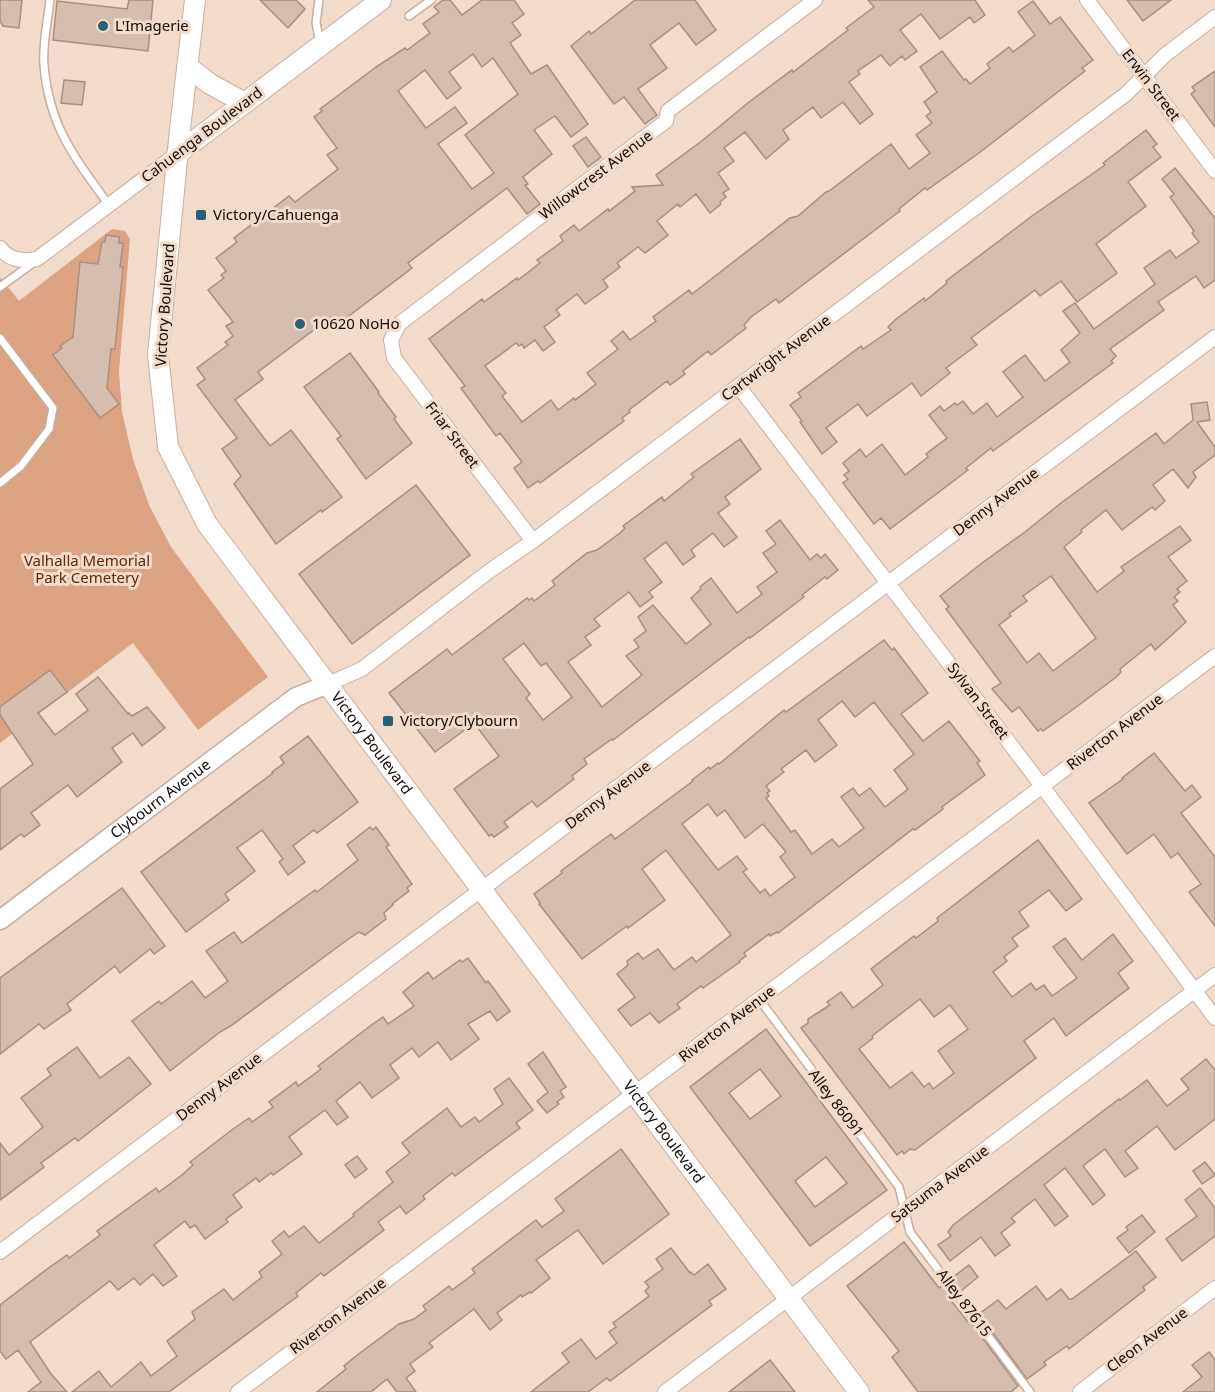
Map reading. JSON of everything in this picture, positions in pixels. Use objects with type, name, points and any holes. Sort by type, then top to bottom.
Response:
[{"type":"main road","name":"Victory Boulevard","points":[[195,0],[177,154],[158,355],[168,447],[207,524],[859,1392]]},
{"type":"main road","name":"Cahuenga Boulevard","points":[[177,154],[381,0]]},
{"type":"main road","points":[[187,66],[210,84],[245,103]]},
{"type":"street","name":"Willowcrest Avenue","points":[[399,324],[666,121],[668,111],[815,0]]},
{"type":"street","name":"Erwin Street","points":[[1087,0],[1215,171]]},
{"type":"street","name":"Cartwright Avenue","points":[[326,685],[362,669],[488,572],[533,542],[1126,94],[1165,55],[1215,17]]},
{"type":"street","name":"Cahuenga Boulevard","points":[[37,259],[177,154]]},
{"type":"street","points":[[0,248],[3,253],[19,261],[37,259]]},
{"type":"street","name":"Friar Street","points":[[399,324],[391,340],[394,358],[533,542]]},
{"type":"street","name":"Denny Avenue","points":[[0,1252],[1215,337]]},
{"type":"street","name":"Sylvan Street","points":[[739,387],[1215,1018]]},
{"type":"street","name":"Riverton Avenue","points":[[238,1392],[1215,656]]},
{"type":"street","name":"Clybourn Avenue","points":[[0,920],[296,697],[326,685]]},
{"type":"street","name":"Satsuma Avenue","points":[[665,1392],[1215,975]]},
{"type":"street","name":"Cleon Avenue","points":[[1080,1392],[1215,1288]]},
{"type":"lane","points":[[50,0],[43,63],[54,118],[71,153],[109,205]]},
{"type":"lane","points":[[319,0],[316,23],[320,46]]},
{"type":"lane","points":[[410,16],[431,0]]},
{"type":"lane","points":[[0,287],[37,259]]},
{"type":"lane","points":[[0,338],[53,408],[49,429],[21,466],[0,483]]},
{"type":"lane","name":"Alley 86091","points":[[759,999],[899,1187],[905,1210]]},
{"type":"lane","name":"Alley 87615","points":[[905,1210],[910,1232],[1030,1392]]},
{"type":"green space","name":"Valhalla Memorial Park Cemetery","points":[[112,229],[125,231],[130,239],[119,371],[122,412],[133,459],[149,505],[171,547],[268,677],[198,730],[133,643],[0,743],[0,277],[19,301]]},
{"type":"building","points":[[0,0],[22,0],[19,28],[3,26],[0,21]]},
{"type":"building","name":"L'Imagerie","points":[[129,0],[153,0],[148,51],[53,40],[57,1],[127,9]]},
{"type":"building","points":[[260,0],[296,0],[305,9],[288,28]]},
{"type":"building","points":[[443,0],[450,0],[462,15],[482,0],[514,0],[524,14],[512,23],[521,35],[510,43],[531,74],[547,65],[588,124],[571,137],[555,116],[534,130],[552,154],[523,177],[528,184],[525,185],[540,204],[527,214],[507,188],[408,263],[412,268],[337,325],[331,317],[258,372],[263,379],[235,400],[270,446],[291,430],[342,497],[276,544],[234,484],[241,476],[222,449],[237,438],[197,385],[205,379],[197,368],[228,345],[225,342],[233,336],[226,326],[233,322],[208,290],[224,278],[221,275],[226,271],[216,258],[237,242],[234,238],[289,196],[295,202],[338,169],[327,155],[337,148],[314,117],[322,111],[320,109],[376,67],[405,48],[407,50],[430,33],[423,24],[439,12],[434,7]],"holes":[[[473,54],[482,67],[493,58],[518,94],[465,135],[494,173],[472,189],[438,144],[467,123],[455,107],[426,128],[398,91],[425,70],[447,99],[461,88],[449,72]]]},
{"type":"building","points":[[635,0],[695,0],[716,30],[696,45],[679,23],[650,45],[667,68],[638,89],[657,115],[645,124],[624,97],[614,104],[571,46],[589,31],[591,34]]},
{"type":"building","points":[[868,0],[975,0],[985,15],[974,23],[970,17],[940,39],[921,14],[900,30],[917,51],[905,60],[902,56],[890,66],[881,55],[858,71],[860,74],[849,82],[873,114],[860,124],[843,102],[821,118],[813,107],[783,130],[789,139],[766,159],[745,132],[724,148],[734,161],[718,173],[729,189],[723,193],[726,197],[720,202],[721,204],[710,213],[696,194],[680,207],[678,204],[657,221],[668,235],[645,253],[638,247],[617,263],[620,267],[603,280],[608,287],[606,289],[585,304],[577,294],[556,310],[560,315],[544,327],[555,342],[543,351],[535,340],[524,348],[522,344],[519,346],[516,343],[485,366],[506,393],[502,396],[522,422],[551,400],[558,410],[574,398],[575,400],[596,384],[587,373],[618,349],[611,341],[623,331],[630,340],[656,321],[653,317],[689,290],[692,294],[891,144],[909,169],[930,153],[916,135],[932,123],[926,116],[931,112],[924,102],[937,92],[920,67],[942,51],[964,80],[966,79],[970,84],[990,68],[987,64],[1009,47],[1013,52],[1035,35],[1018,12],[1033,1],[1050,24],[1060,17],[1093,60],[1082,68],[1085,71],[979,153],[927,190],[925,188],[899,209],[900,211],[779,303],[776,299],[751,317],[744,325],[746,328],[711,355],[708,351],[683,371],[685,374],[670,385],[667,381],[629,410],[630,412],[622,418],[624,421],[540,483],[538,481],[528,488],[514,468],[522,462],[500,433],[496,436],[461,388],[465,386],[429,339],[482,299],[484,302],[540,263],[537,260],[563,241],[560,236],[574,225],[579,231],[635,191],[632,187],[663,185],[656,175],[749,102],[848,30],[846,28],[874,7]]},
{"type":"building","points":[[1127,0],[1171,0],[1143,21]]},
{"type":"building","points":[[1215,71],[1215,127],[1191,94],[1195,91],[1192,87]]},
{"type":"building","points":[[64,80],[85,82],[82,105],[61,103]]},
{"type":"building","points":[[1146,130],[1157,144],[1153,147],[1161,157],[1128,182],[1146,206],[1096,244],[1117,273],[1077,302],[1061,281],[1040,296],[1035,290],[971,338],[977,345],[946,368],[950,373],[921,396],[912,383],[867,416],[858,404],[826,428],[837,442],[822,454],[790,405],[801,397],[798,393],[861,346],[863,349],[891,330],[888,327],[895,320],[924,298],[925,301],[947,283],[946,281],[1032,216],[1105,165],[1103,163]]},
{"type":"building","points":[[586,137],[601,157],[588,167],[573,146]]},
{"type":"building","points":[[1175,168],[1215,218],[1215,280],[1204,288],[1196,276],[1158,302],[1164,310],[1110,349],[1116,356],[1111,361],[1113,363],[993,451],[991,448],[966,468],[968,470],[890,529],[881,518],[874,524],[843,483],[848,479],[844,475],[849,471],[843,463],[860,449],[866,457],[882,444],[905,475],[928,457],[926,454],[947,438],[929,415],[940,406],[944,411],[955,403],[957,405],[963,401],[973,414],[987,403],[997,417],[1023,397],[1003,372],[1025,355],[1045,381],[1070,362],[1061,350],[1080,333],[1063,311],[1075,303],[1094,329],[1155,284],[1144,268],[1170,250],[1176,258],[1199,242],[1170,197],[1174,194],[1162,179]]},
{"type":"building","points":[[106,235],[119,237],[119,243],[123,243],[120,267],[123,267],[115,349],[111,349],[107,388],[119,404],[100,418],[53,355],[62,348],[60,346],[73,337],[80,262],[98,264],[102,242],[105,242]]},
{"type":"building","points":[[350,353],[412,443],[366,479],[337,439],[341,436],[304,387]]},
{"type":"building","points":[[1207,402],[1210,420],[1197,422],[1215,447],[1215,455],[1193,472],[1196,477],[1188,488],[1173,469],[1153,485],[1165,501],[1155,510],[1152,507],[1122,530],[1106,510],[1064,547],[1097,592],[1124,571],[1121,567],[1180,526],[1191,540],[1168,557],[1187,581],[1177,589],[1180,592],[1174,597],[1178,601],[1173,605],[1186,622],[1155,650],[1151,644],[1120,669],[1121,672],[1115,678],[1043,731],[1041,729],[1038,731],[1019,707],[1012,712],[992,689],[1001,683],[946,609],[949,607],[940,596],[1156,433],[1164,444],[1193,420],[1191,404]],"holes":[[[1051,576],[1096,638],[1053,671],[1039,653],[1027,663],[999,625],[1011,616],[1009,614],[1027,601],[1023,596]]]},
{"type":"building","points":[[740,439],[761,469],[725,497],[730,504],[718,513],[737,537],[724,547],[713,533],[691,550],[695,556],[683,565],[666,542],[644,559],[662,582],[649,592],[653,597],[640,607],[629,592],[594,619],[600,626],[585,637],[591,645],[568,662],[602,707],[642,675],[626,656],[639,647],[634,640],[646,631],[638,617],[653,605],[686,644],[711,624],[691,598],[711,578],[737,613],[762,594],[757,587],[777,572],[763,553],[776,544],[766,531],[780,520],[810,560],[817,554],[821,558],[825,554],[838,570],[827,579],[825,577],[802,595],[804,597],[750,638],[584,759],[587,764],[572,776],[574,779],[537,807],[532,801],[504,822],[508,827],[494,837],[491,834],[489,836],[454,789],[499,756],[474,723],[435,752],[389,693],[447,649],[452,655],[527,598],[529,600],[532,598],[534,601],[555,585],[552,581],[587,553],[597,550],[620,533],[625,528],[623,526],[662,497],[664,501],[694,477],[691,474]],"holes":[[[524,643],[541,666],[546,663],[572,697],[543,720],[526,698],[530,694],[503,659]]]},
{"type":"building","points":[[416,485],[470,555],[352,644],[299,574]]},
{"type":"building","points":[[884,640],[892,650],[894,648],[928,693],[901,714],[923,741],[949,721],[980,761],[977,763],[985,775],[778,933],[770,936],[769,934],[744,953],[746,956],[740,962],[677,1004],[680,1008],[659,1023],[650,1013],[631,1026],[618,1010],[635,997],[617,974],[628,965],[627,961],[638,953],[643,959],[658,949],[674,970],[692,957],[696,962],[731,935],[666,850],[642,869],[665,900],[582,959],[539,904],[534,894],[611,834],[615,839],[709,767],[710,769],[719,764],[784,710],[786,712]],"holes":[[[842,701],[855,717],[874,702],[914,754],[894,770],[908,789],[885,807],[870,788],[859,796],[853,788],[841,797],[864,828],[839,847],[832,839],[812,854],[795,830],[791,832],[766,798],[770,791],[766,786],[784,772],[781,769],[806,750],[815,762],[837,745],[818,720]],[[708,804],[717,816],[725,810],[745,838],[763,824],[786,852],[780,857],[795,877],[770,896],[765,889],[760,893],[743,872],[747,869],[737,856],[718,870],[682,824]]]},
{"type":"building","points":[[50,670],[67,692],[38,713],[55,735],[88,710],[76,694],[98,677],[128,714],[132,716],[147,707],[165,728],[142,746],[133,733],[112,748],[122,762],[77,797],[68,785],[31,813],[40,825],[24,837],[21,834],[0,850],[0,789],[33,764],[0,715],[0,707]]},
{"type":"building","points":[[308,736],[358,802],[317,833],[314,830],[293,846],[305,862],[288,875],[279,862],[283,859],[262,830],[237,848],[255,871],[225,894],[229,900],[186,932],[141,872],[273,773],[284,763],[280,757]]},
{"type":"building","points":[[1154,753],[1185,791],[1192,785],[1201,797],[1181,813],[1215,857],[1215,926],[1189,892],[1201,884],[1178,853],[1171,858],[1154,834],[1127,854],[1089,803]]},
{"type":"building","points":[[370,827],[373,830],[376,827],[389,845],[386,847],[412,884],[407,888],[409,891],[384,913],[386,919],[365,935],[359,932],[347,940],[170,1071],[132,1021],[159,1001],[161,1004],[192,981],[205,998],[228,981],[206,951],[234,932],[242,943],[315,890],[317,892],[358,860],[347,845]]},
{"type":"building","points":[[1038,840],[1082,899],[1066,911],[1049,890],[1019,912],[1029,926],[1012,938],[1018,946],[1004,957],[1007,961],[993,972],[1012,997],[1031,983],[1036,990],[1044,985],[1052,996],[1077,978],[1053,947],[1065,938],[1082,960],[1113,934],[1133,961],[1118,973],[1129,988],[1066,1036],[1054,1018],[1024,1041],[1036,1058],[915,1150],[910,1149],[904,1154],[902,1151],[897,1155],[801,1028],[808,1023],[808,1019],[830,1005],[827,1002],[841,992],[853,1008],[883,985],[871,969],[938,921],[937,918]],"holes":[[[920,999],[934,1017],[950,1005],[968,1029],[938,1051],[954,1073],[933,1089],[929,1083],[924,1087],[912,1072],[890,1088],[859,1049],[873,1038],[872,1036]]]},
{"type":"building","points":[[122,888],[165,946],[154,954],[150,949],[120,973],[115,966],[67,1004],[71,1010],[44,1029],[39,1024],[0,1054],[0,978]]},
{"type":"building","points":[[468,958],[510,1011],[497,1021],[490,1011],[468,1024],[479,1039],[451,1060],[438,1042],[419,1057],[412,1048],[390,1065],[399,1078],[372,1098],[360,1082],[336,1101],[348,1117],[337,1125],[325,1110],[289,1137],[302,1154],[273,1175],[271,1173],[259,1182],[256,1178],[233,1195],[242,1207],[226,1219],[228,1222],[205,1239],[195,1225],[190,1228],[185,1221],[154,1245],[177,1276],[163,1286],[153,1274],[140,1285],[134,1278],[118,1290],[110,1281],[30,1342],[51,1374],[67,1392],[28,1392],[41,1382],[18,1350],[6,1359],[0,1351],[0,1305],[67,1255],[69,1258],[100,1235],[97,1231],[156,1188],[159,1192],[182,1175],[193,1165],[190,1162],[233,1129],[249,1118],[252,1122],[273,1107],[269,1102],[296,1082],[298,1086],[321,1069],[318,1066],[370,1026],[383,1017],[388,1024],[414,1006],[403,992],[428,972],[433,979],[460,960],[462,962]]},
{"type":"building","points":[[766,1029],[887,1190],[810,1246],[690,1087]],"holes":[[[760,1069],[781,1096],[750,1119],[729,1093]],[[826,1157],[847,1183],[815,1207],[795,1181]]]},
{"type":"building","points":[[77,1047],[100,1078],[129,1057],[151,1084],[78,1141],[75,1138],[41,1163],[44,1167],[0,1200],[0,1143],[9,1155],[43,1127],[21,1098],[51,1075],[47,1069]]},
{"type":"building","points":[[543,1052],[566,1087],[560,1091],[564,1097],[557,1102],[559,1104],[547,1113],[537,1101],[548,1092],[528,1064]]},
{"type":"building","points":[[1206,1059],[1215,1070],[1215,1119],[1175,1150],[1157,1126],[1125,1151],[1138,1168],[1125,1177],[1105,1149],[1083,1166],[1105,1195],[1093,1205],[1065,1168],[1044,1185],[1068,1216],[1055,1226],[1035,1199],[1011,1218],[1015,1222],[1001,1233],[1010,1245],[995,1256],[981,1237],[950,1261],[938,1245],[951,1236],[948,1232],[953,1225],[1119,1099],[1147,1080],[1167,1106],[1189,1089],[1181,1079]]},
{"type":"building","points":[[509,1078],[533,1110],[516,1123],[520,1128],[455,1176],[452,1173],[423,1196],[425,1199],[406,1214],[400,1206],[378,1222],[384,1230],[324,1276],[321,1273],[296,1293],[298,1296],[169,1392],[72,1392],[99,1371],[111,1387],[141,1362],[151,1376],[177,1356],[167,1341],[195,1319],[192,1312],[224,1289],[233,1300],[262,1277],[259,1272],[282,1254],[272,1241],[284,1231],[289,1237],[304,1226],[319,1243],[393,1182],[386,1172],[410,1153],[402,1143],[447,1108],[461,1127],[475,1117],[479,1122],[503,1104],[494,1089]]},
{"type":"building","points":[[621,1149],[669,1214],[603,1264],[578,1230],[536,1260],[550,1278],[531,1293],[522,1297],[521,1295],[497,1313],[502,1320],[490,1330],[474,1309],[429,1343],[433,1347],[410,1364],[415,1371],[406,1378],[416,1392],[397,1392],[387,1379],[371,1392],[317,1392],[346,1369],[344,1366],[356,1356],[399,1324],[414,1319],[426,1310],[423,1306],[449,1286],[452,1290],[475,1273],[472,1269],[536,1220],[542,1227],[564,1211],[555,1199]]},
{"type":"building","points":[[357,1156],[367,1169],[355,1178],[345,1165]]},
{"type":"building","points":[[1205,1162],[1215,1175],[1202,1184],[1193,1171]]},
{"type":"building","points":[[1200,1188],[1215,1208],[1215,1236],[1182,1261],[1166,1239],[1197,1216],[1185,1200]]},
{"type":"building","points":[[1142,1215],[1155,1232],[1129,1253],[1117,1238],[1128,1230],[1126,1227]]},
{"type":"building","points":[[904,1242],[939,1288],[943,1285],[952,1297],[950,1299],[968,1322],[970,1321],[1018,1386],[1011,1392],[918,1392],[892,1357],[899,1351],[847,1286]]},
{"type":"building","points":[[671,1248],[694,1275],[708,1264],[726,1289],[709,1301],[712,1305],[610,1381],[607,1378],[588,1392],[531,1392],[569,1362],[562,1353],[581,1339],[596,1359],[617,1343],[609,1332],[616,1327],[613,1323],[649,1296],[645,1291],[649,1287],[645,1282],[663,1269],[656,1259]]},
{"type":"building","points":[[1136,1251],[1156,1277],[1143,1287],[1145,1290],[1069,1349],[1067,1346],[1044,1362],[1046,1365],[1027,1379],[979,1314],[998,1300],[1006,1309],[1036,1286],[1047,1300],[1061,1289],[1069,1299],[1072,1299]]},
{"type":"building","points":[[969,1265],[978,1277],[961,1291],[952,1278]]},
{"type":"building","points":[[1209,1352],[1215,1360],[1215,1392],[1183,1392],[1202,1377],[1192,1365]]},
{"type":"building","points":[[770,1360],[795,1392],[729,1392]]},
{"type":"place","name":"L'Imagerie","points":[[103,26]]},
{"type":"place","name":"Victory/Cahuenga","points":[[201,215]]},
{"type":"place","name":"10620 NoHo","points":[[300,324]]},
{"type":"place","name":"Victory/Clybourn","points":[[388,721]]}]
